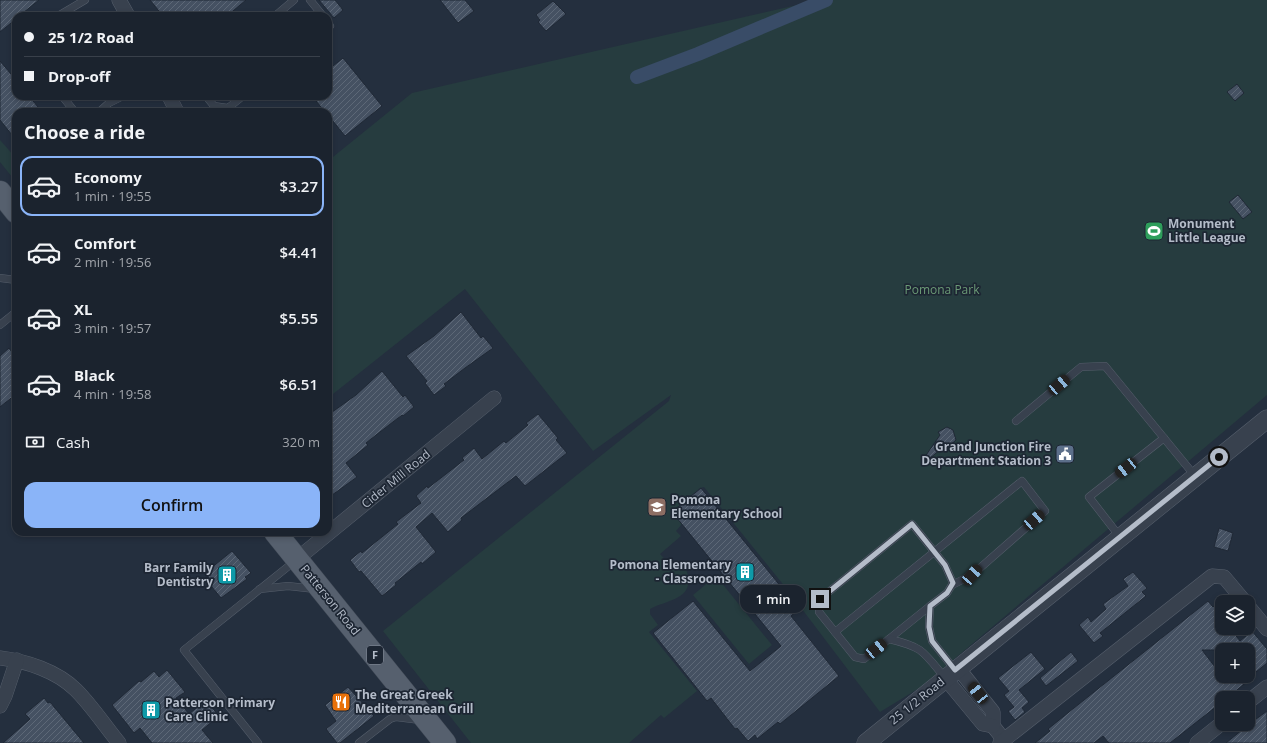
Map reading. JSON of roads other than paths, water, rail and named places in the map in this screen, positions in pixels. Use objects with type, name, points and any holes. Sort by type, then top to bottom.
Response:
[{"type":"main road","points":[[0,192],[12,207]]},
{"type":"main road","name":"Patterson Road","points":[[278,536],[446,743]]},
{"type":"street","points":[[120,0],[126,12]]},
{"type":"street","name":"Cider Mill Road","points":[[332,530],[494,398]]},
{"type":"street","name":"25 1/2 Road","points":[[866,743],[1267,418]]},
{"type":"street","name":"Cider Mill Road","points":[[297,559],[325,536]]},
{"type":"street","points":[[953,672],[993,712],[993,726],[1002,742],[1212,576],[1224,577],[1239,595]]},
{"type":"street","points":[[1255,615],[1267,630]]},
{"type":"street","points":[[0,658],[17,660],[48,672],[75,690],[119,743]]},
{"type":"street","points":[[0,706],[6,696],[17,660]]},
{"type":"street","points":[[1255,696],[1267,687]]},
{"type":"street","points":[[1197,743],[1215,729]]},
{"type":"lane","points":[[63,12],[73,3],[85,0]]},
{"type":"lane","points":[[280,12],[294,0]]},
{"type":"lane","points":[[310,0],[319,12]]},
{"type":"lane","points":[[65,100],[72,108]]},
{"type":"lane","points":[[104,108],[115,100]]},
{"type":"lane","points":[[209,100],[214,106],[228,108],[238,100]]},
{"type":"lane","points":[[0,278],[12,280]]},
{"type":"lane","points":[[0,325],[12,315]]},
{"type":"lane","points":[[1016,421],[1081,367],[1105,366],[1196,476]]},
{"type":"lane","points":[[1120,537],[1089,497],[1164,438]]},
{"type":"lane","points":[[835,632],[934,552],[1022,481],[1045,511],[972,575],[952,585],[947,593],[864,659],[855,657],[835,632],[819,612],[820,599],[912,524],[934,552],[945,565],[952,585]]},
{"type":"lane","points":[[258,743],[184,650],[297,559]]},
{"type":"lane","points":[[260,589],[288,586],[322,590]]},
{"type":"lane","points":[[930,606],[929,627],[932,641],[953,672]]},
{"type":"lane","points":[[889,639],[915,646],[953,672]]},
{"type":"lane","points":[[359,743],[390,719],[396,717],[428,721]]},
{"type":"waterway","points":[[637,77],[698,54],[826,0]]},
{"type":"place","name":"Monument Little League","points":[[1154,231]]},
{"type":"place","name":"Grand Junction Fire Department Station 3","points":[[1065,454]]},
{"type":"place","name":"Pomona Elementary School","points":[[657,507]]},
{"type":"place","name":"Pomona Elementary - Classrooms","points":[[745,572]]},
{"type":"place","name":"Barr Family Dentistry","points":[[227,575]]},
{"type":"place","name":"The Great Greek Mediterranean Grill","points":[[341,702]]},
{"type":"place","name":"Patterson Primary Care Clinic","points":[[151,710]]},
{"type":"park label","name":"Pomona Park","points":[[942,290]]}]
